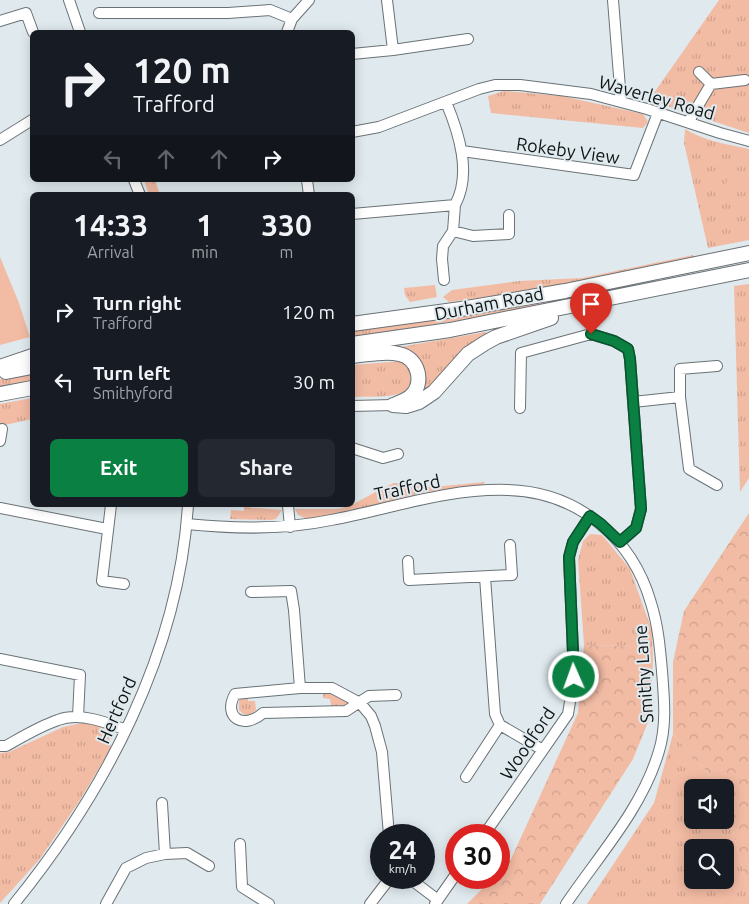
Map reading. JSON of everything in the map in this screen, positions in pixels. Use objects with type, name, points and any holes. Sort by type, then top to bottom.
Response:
[{"type":"main road","name":"Durham Road","points":[[355,324],[461,309],[565,291],[749,254]]},
{"type":"main road","name":"Durham Road","points":[[355,344],[450,330],[749,270]]},
{"type":"main road","points":[[393,405],[413,405],[428,397],[468,354],[496,337],[601,300]]},
{"type":"main road","points":[[355,356],[397,353],[413,361],[418,379],[414,391],[410,396],[393,405]]},
{"type":"main road","points":[[0,367],[30,357]]},
{"type":"main road","points":[[0,373],[30,368]]},
{"type":"main road","points":[[0,394],[30,388]]},
{"type":"street","points":[[70,0],[79,30]]},
{"type":"street","points":[[288,30],[292,18],[309,0]]},
{"type":"street","points":[[387,0],[393,50]]},
{"type":"street","points":[[613,0],[621,101]]},
{"type":"street","points":[[99,13],[228,13],[270,10],[292,18]]},
{"type":"street","points":[[0,21],[26,13],[32,30]]},
{"type":"street","points":[[355,54],[468,39]]},
{"type":"street","points":[[699,72],[711,84]]},
{"type":"street","points":[[711,84],[745,80]]},
{"type":"street","points":[[689,121],[711,84]]},
{"type":"street","name":"Waverley Road","points":[[355,131],[379,127],[478,89],[495,85],[520,85],[591,94],[621,101],[749,141]]},
{"type":"street","points":[[444,280],[443,246],[453,231],[456,205],[462,193],[463,170],[462,151],[446,102]]},
{"type":"street","name":"Rokeby View","points":[[462,151],[634,175],[658,113]]},
{"type":"street","points":[[0,140],[30,121]]},
{"type":"street","points":[[355,214],[456,205]]},
{"type":"street","points":[[453,231],[473,236],[509,234],[509,214]]},
{"type":"street","points":[[520,408],[521,353],[591,334],[614,341],[628,349],[641,509],[636,528],[620,542]]},
{"type":"street","points":[[717,485],[688,469],[680,397],[680,369],[718,366]]},
{"type":"street","points":[[632,402],[680,397]]},
{"type":"street","points":[[355,406],[393,405]]},
{"type":"street","points":[[0,441],[2,430]]},
{"type":"street","points":[[355,449],[383,458],[398,454]]},
{"type":"street","name":"Trafford","points":[[187,524],[244,529],[290,527],[332,520],[443,494],[519,490],[569,504],[601,524],[620,542]]},
{"type":"street","points":[[111,507],[102,581],[124,584]]},
{"type":"street","name":"Hertford","points":[[14,904],[71,827],[100,779],[126,730],[154,664],[165,631],[180,566],[188,507]]},
{"type":"street","points":[[288,507],[290,527]]},
{"type":"street","points":[[0,508],[107,529]]},
{"type":"street","name":"Woodford","points":[[492,824],[568,714],[574,677],[569,557],[573,542],[590,516]]},
{"type":"street","name":"Smithy Lane","points":[[566,904],[635,805],[648,779],[662,737],[664,706],[657,626],[646,588],[634,563],[620,542]]},
{"type":"street","points":[[408,561],[409,580],[512,575],[510,545]]},
{"type":"street","points":[[485,577],[495,714],[500,725],[543,750]]},
{"type":"street","points":[[250,592],[291,591],[300,688]]},
{"type":"street","points":[[0,659],[80,675],[78,717]]},
{"type":"street","points":[[388,824],[382,752],[376,726],[360,702],[332,688],[300,688],[235,694],[230,708],[232,714],[237,719],[248,722],[257,719],[263,713],[346,711],[360,702],[368,696],[396,695]]},
{"type":"street","points":[[0,746],[6,746],[60,719],[78,717],[105,722],[126,730]]},
{"type":"street","points":[[466,777],[500,725]]},
{"type":"street","points":[[162,803],[165,854]]},
{"type":"street","points":[[240,844],[242,887],[270,904]]},
{"type":"street","points":[[106,904],[126,868],[146,858],[165,854],[187,854],[208,866]]},
{"type":"street","points":[[370,904],[382,889]]},
{"type":"street","points":[[422,889],[437,902],[446,889]]},
{"type":"green space","points":[[719,0],[749,0],[749,133],[649,100]]},
{"type":"green space","points":[[504,91],[562,96],[643,114],[648,122],[643,128],[491,113],[488,96]]},
{"type":"green space","points":[[685,129],[724,144],[749,149],[749,240],[708,248],[684,143]]},
{"type":"green space","points":[[729,169],[749,173],[749,193],[725,189]]},
{"type":"green space","points":[[145,182],[156,182],[159,192],[148,192]]},
{"type":"green space","points":[[693,255],[694,258],[541,288],[449,302],[443,297],[452,290],[519,281],[582,278]]},
{"type":"green space","points":[[0,257],[19,303],[30,337],[0,345]]},
{"type":"green space","points":[[749,284],[749,478],[740,492],[734,286]]},
{"type":"green space","points":[[435,285],[437,297],[410,302],[405,295],[404,288]]},
{"type":"green space","points":[[591,294],[487,316],[355,337],[355,328]]},
{"type":"green space","points":[[486,332],[488,335],[417,398],[411,353],[400,347]]},
{"type":"green space","points":[[403,361],[411,374],[412,384],[407,390],[399,394],[355,397],[355,365]]},
{"type":"green space","points":[[30,373],[30,383],[0,388],[0,379]]},
{"type":"green space","points":[[30,398],[30,419],[0,426],[0,404]]},
{"type":"green space","points":[[485,482],[482,485],[425,492],[338,514],[307,519],[298,515],[295,509],[355,507],[355,503],[394,483],[433,487]]},
{"type":"green space","points":[[244,507],[282,510],[276,519],[271,520],[230,519],[231,510],[244,511]]},
{"type":"green space","points":[[749,513],[749,895],[732,829],[734,779],[714,779],[673,734],[673,662],[684,611]]},
{"type":"green space","points":[[590,534],[602,535],[630,569],[652,631],[653,660],[634,646],[584,645],[578,560],[583,541]]},
{"type":"green space","points":[[584,645],[634,646],[653,660],[649,720],[633,759],[540,904],[467,904],[482,889],[510,889],[510,860],[578,713]]},
{"type":"green space","points":[[323,693],[347,699],[348,702],[345,705],[331,706],[330,699],[323,698]]},
{"type":"green space","points":[[248,696],[248,701],[255,701],[256,710],[248,716],[239,710],[239,701],[242,697]]},
{"type":"green space","points":[[82,723],[102,726],[109,736],[111,748],[80,800],[39,860],[0,903],[0,753],[9,752],[63,727]]},
{"type":"green space","points":[[673,734],[714,779],[684,779],[684,829],[732,829],[749,895],[749,904],[587,904],[654,803]]},
{"type":"route","points":[[574,677],[569,557],[573,542],[590,516],[620,542],[636,528],[641,509],[628,349],[614,341],[591,334]]}]
